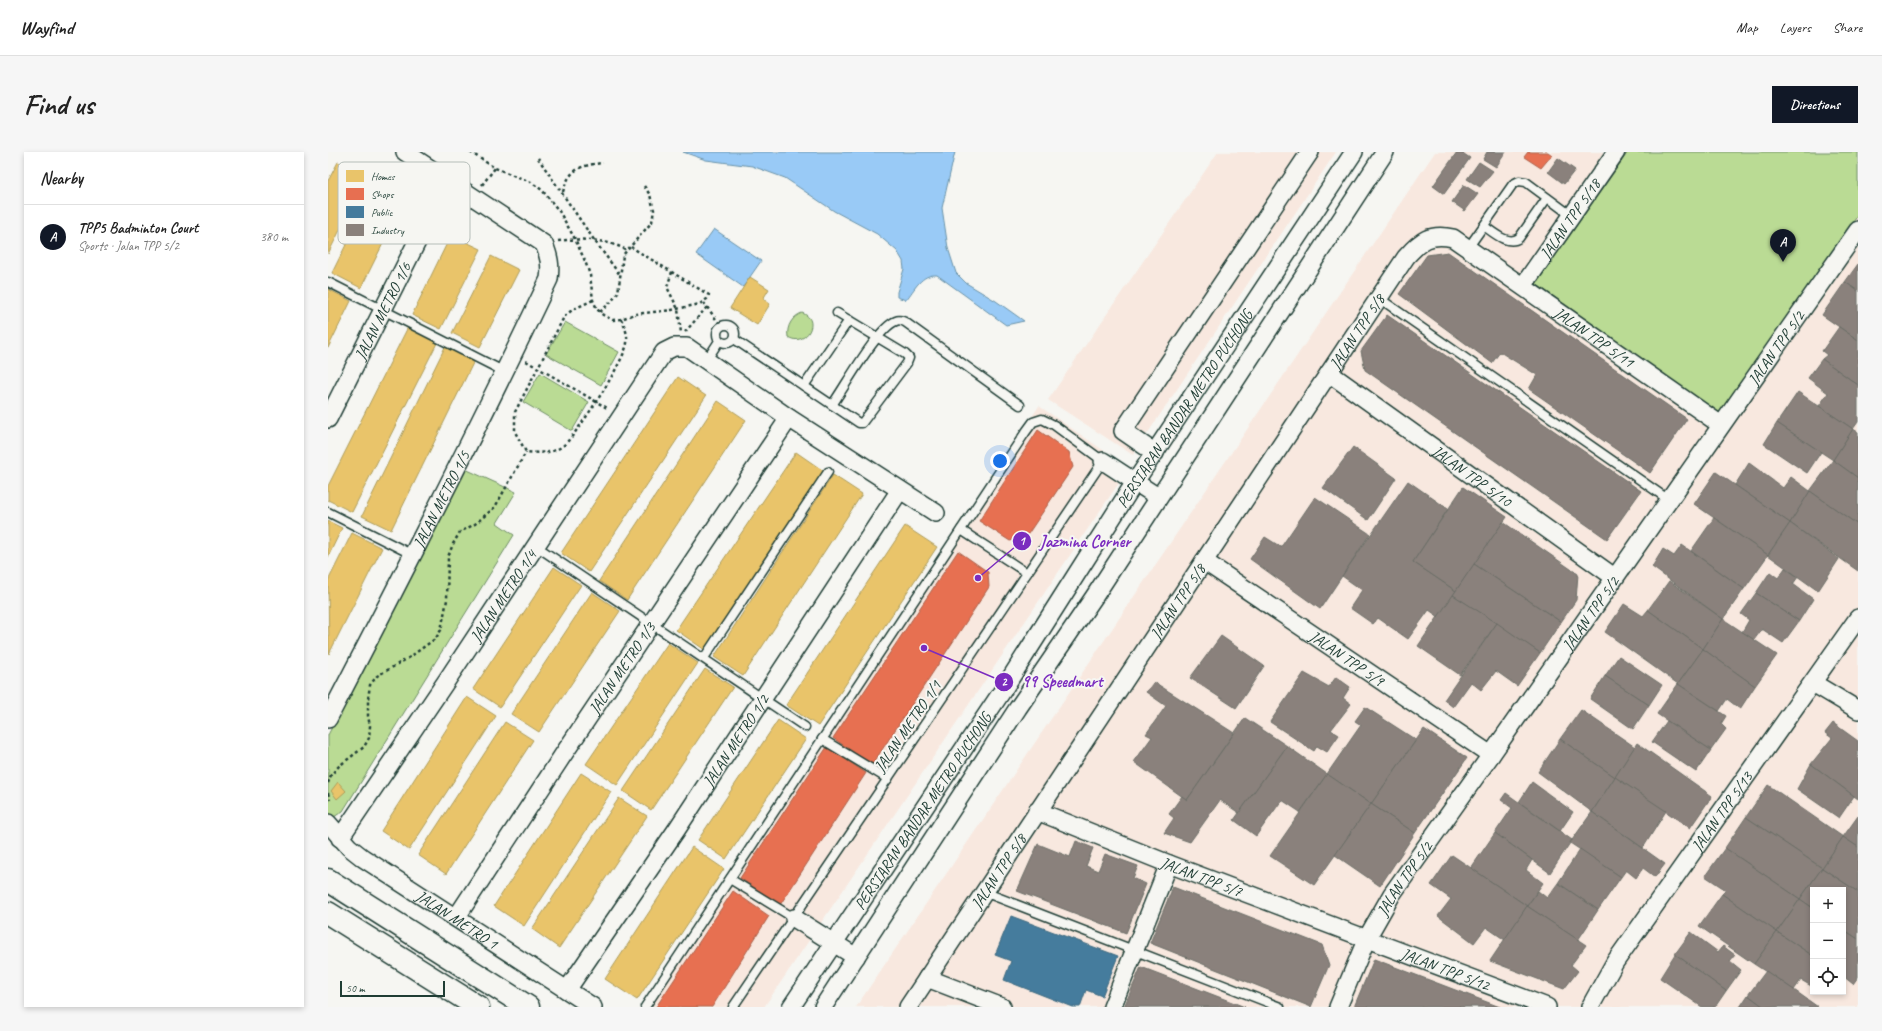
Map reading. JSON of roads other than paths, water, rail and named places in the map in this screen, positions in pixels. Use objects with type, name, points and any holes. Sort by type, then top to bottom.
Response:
[{"type":"street","points":[[405,152],[420,162]]},
{"type":"street","points":[[1155,453],[1123,431],[1310,152]]},
{"type":"street","name":"PERSIARAN BANDAR METRO PUCHONG","points":[[791,1007],[1001,693],[1135,482],[1354,152]]},
{"type":"street","name":"PERSIARAN BANDAR METRO PUCHONG","points":[[823,1007],[1386,152]]},
{"type":"street","name":"JALAN TPP 5/18","points":[[1523,286],[1616,152]]},
{"type":"street","name":"JALAN METRO 1/5","points":[[328,718],[413,555],[514,354],[549,279],[551,268],[549,254],[544,244],[470,195]]},
{"type":"street","name":"JALAN TPP 5/2","points":[[1338,1007],[1367,938],[1392,894],[1858,230]]},
{"type":"street","name":"JALAN TPP 5/8","points":[[908,1007],[1406,257],[1415,246],[1428,238],[1439,235],[1453,238],[1468,248]]},
{"type":"street","name":"JALAN METRO 1/6","points":[[328,419],[416,244]]},
{"type":"street","name":"JALAN TPP 5/11","points":[[1468,248],[1721,425]]},
{"type":"street","name":"JALAN METRO 1/4","points":[[340,838],[664,352],[674,347],[687,347],[706,361]]},
{"type":"street","points":[[706,361],[789,418],[936,513]]},
{"type":"street","name":"JALAN TPP 5/10","points":[[1329,373],[1614,578]]},
{"type":"street","name":"JALAN METRO 1/3","points":[[456,918],[563,755],[789,418]]},
{"type":"street","points":[[1103,461],[1158,497]]},
{"type":"street","name":"JALAN METRO 1/2","points":[[567,990],[763,698],[900,490]]},
{"type":"street","name":"JALAN TPP 5/9","points":[[1204,561],[1491,755]]},
{"type":"street","name":"JALAN TPP 5/13","points":[[1590,1007],[1615,962],[1858,618]]},
{"type":"street","points":[[1813,683],[1858,710]]},
{"type":"street","name":"JALAN TPP 5/7","points":[[1037,811],[1169,864],[1367,938]]},
{"type":"street","name":"JALAN METRO 1","points":[[328,823],[340,838],[363,858],[593,1007]]},
{"type":"street","points":[[1112,1007],[1169,864]]},
{"type":"street","points":[[328,880],[528,1007]]},
{"type":"street","points":[[328,913],[478,1007]]},
{"type":"street","points":[[794,918],[856,957]]},
{"type":"street","name":"JALAN TPP 5/12","points":[[1367,938],[1547,1007]]},
{"type":"street","points":[[927,978],[1002,1007]]},
{"type":"lane","points":[[1468,248],[1513,184],[1519,181],[1526,182],[1572,216]]},
{"type":"lane","points":[[1484,226],[1501,238],[1514,242],[1519,238],[1547,198]]},
{"type":"lane","points":[[328,282],[505,372]]},
{"type":"lane","points":[[1379,298],[1669,500]]},
{"type":"lane","points":[[734,339],[859,423],[862,423],[907,363],[909,358],[878,337],[837,313]]},
{"type":"lane","points":[[804,386],[849,320]]},
{"type":"lane","points":[[832,405],[878,337],[894,321],[899,320],[905,322],[1020,404]]},
{"type":"lane","points":[[727,325],[731,327],[734,331],[734,339],[726,344],[720,341],[716,336],[721,326],[727,325]]},
{"type":"lane","points":[[706,361],[720,341]]},
{"type":"lane","points":[[645,1007],[1033,422],[1042,419],[1054,425],[1103,461]]},
{"type":"lane","name":"JALAN METRO 1/1","points":[[733,1007],[1103,461]]},
{"type":"lane","points":[[704,658],[828,472]]},
{"type":"lane","points":[[328,512],[413,555]]},
{"type":"lane","points":[[961,530],[1028,573]]},
{"type":"lane","points":[[536,546],[805,727]]},
{"type":"lane","points":[[822,739],[888,779]]},
{"type":"lane","points":[[730,879],[794,918]]},
{"type":"lane","points":[[984,892],[1280,1007]]},
{"type":"water","points":[[683,152],[955,152],[942,208],[948,248],[956,273],[966,283],[996,301],[1024,321],[1006,325],[937,275],[931,275],[919,283],[906,300],[897,297],[897,292],[904,269],[903,261],[897,251],[877,234],[834,211],[785,178],[752,166],[706,160]]},
{"type":"water","points":[[714,229],[761,261],[743,287],[696,254]]},
{"type":"place","name":"TPP5 Badminton Court","points":[[1783,262]]},
{"type":"place","name":"Jazmina Corner","points":[[978,578]]},
{"type":"place","name":"99 Speedmart","points":[[924,648]]}]
